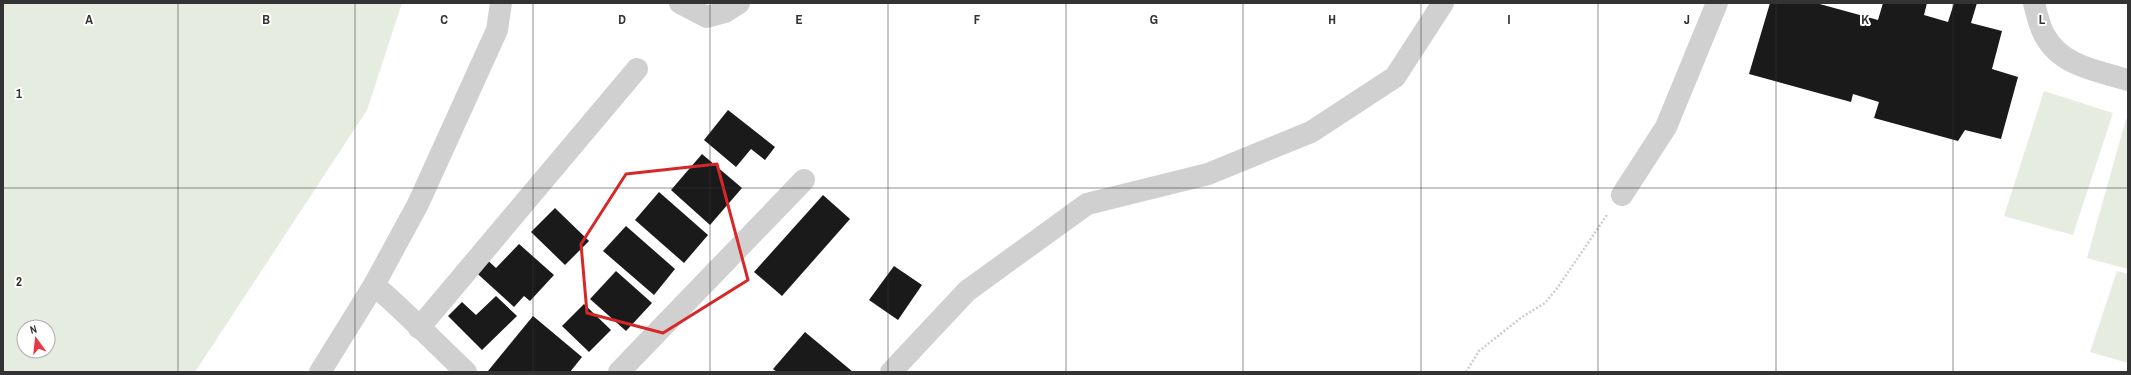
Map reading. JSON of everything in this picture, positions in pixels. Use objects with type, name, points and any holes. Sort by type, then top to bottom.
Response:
[{"type":"street","points":[[320,372],[374,285],[418,204],[497,30],[501,3]]},
{"type":"street","points":[[680,3],[707,17],[725,12],[739,3]]},
{"type":"street","points":[[891,372],[968,291],[1087,204],[1208,174],[1311,132],[1395,76],[1443,3]]},
{"type":"street","points":[[1622,195],[1666,127],[1717,3]]},
{"type":"street","points":[[2034,3],[2044,35],[2061,56],[2075,63],[2128,80]]},
{"type":"street","points":[[419,328],[637,69]]},
{"type":"street","points":[[619,372],[804,180]]},
{"type":"street","points":[[374,285],[398,304],[419,328],[466,372]]},
{"type":"path","points":[[1466,372],[1479,351],[1522,317],[1545,303],[1558,287],[1592,236],[1622,195]]},
{"type":"highlighted area","points":[[717,164],[748,280],[663,333],[587,313],[581,244],[626,174]]},
{"type":"shaded area","points":[[3,3],[402,3],[367,110],[195,372],[3,372]]},
{"type":"shaded area","points":[[2044,91],[2113,113],[2073,235],[2004,216]]},
{"type":"shaded area","points":[[2126,119],[2128,120],[2128,269],[2087,258]]},
{"type":"shaded area","points":[[2117,271],[2128,274],[2128,363],[2090,352]]},
{"type":"building","points":[[1770,3],[1816,3],[1878,20],[1883,3],[1927,3],[1924,15],[1948,22],[1954,3],[1977,3],[1971,23],[2002,31],[1992,69],[2018,77],[2001,139],[1965,130],[1958,141],[1874,118],[1879,102],[1853,94],[1851,102],[1749,74]]},
{"type":"building","points":[[728,110],[775,147],[765,160],[751,149],[736,167],[704,140]]},
{"type":"building","points":[[702,154],[742,188],[710,225],[671,190]]},
{"type":"building","points":[[659,192],[708,235],[684,263],[635,220]]},
{"type":"building","points":[[823,195],[850,219],[782,296],[754,272]]},
{"type":"building","points":[[555,208],[589,241],[565,265],[531,232]]},
{"type":"building","points":[[626,226],[675,269],[654,295],[603,251]]},
{"type":"building","points":[[519,244],[554,275],[530,301],[524,296],[514,307],[470,267],[482,255],[496,268]]},
{"type":"building","points":[[894,266],[922,285],[898,320],[869,300]]},
{"type":"building","points":[[616,271],[652,303],[626,331],[590,299]]},
{"type":"building","points":[[496,296],[517,316],[482,350],[448,316],[462,302],[476,315]]},
{"type":"building","points":[[584,304],[611,330],[589,352],[562,326]]},
{"type":"building","points":[[533,316],[582,357],[570,372],[488,371]]},
{"type":"building","points":[[805,332],[853,372],[777,372],[773,369]]}]
